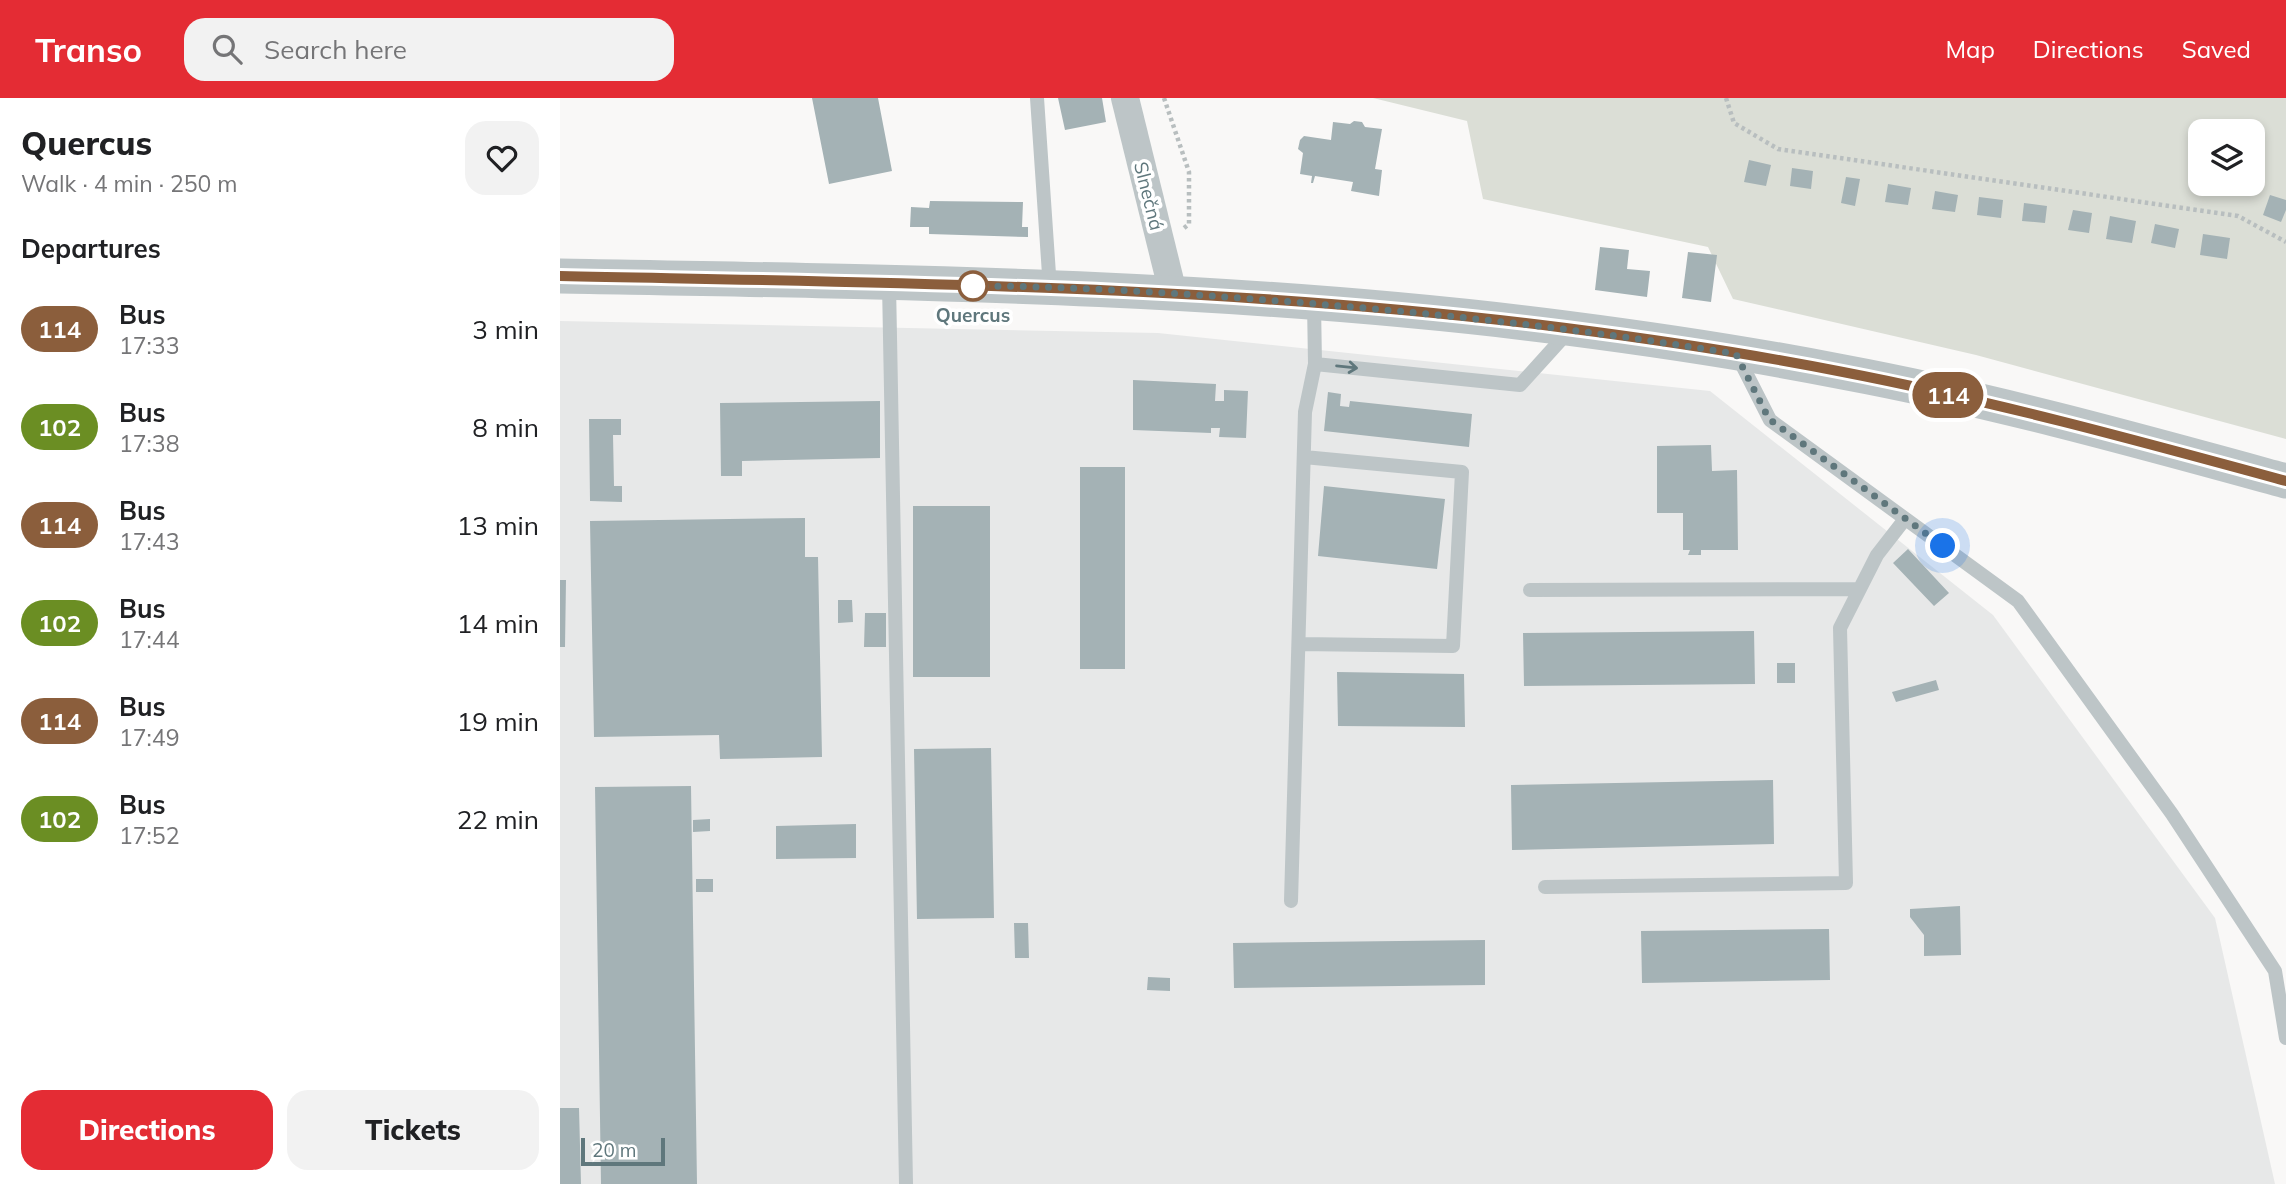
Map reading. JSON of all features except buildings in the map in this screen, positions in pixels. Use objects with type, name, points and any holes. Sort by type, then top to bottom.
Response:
[{"type":"street","name":"Slnečná","points":[[1125,98],[1173,293]]},
{"type":"street","points":[[560,276],[1173,293],[1447,314],[1571,329],[1846,372],[2069,423],[2286,481]]},
{"type":"lane","points":[[1037,98],[1049,289]]},
{"type":"lane","points":[[889,284],[906,1184]]},
{"type":"lane","points":[[1292,901],[1305,412],[1315,363],[1314,303]]},
{"type":"lane","points":[[1315,363],[1520,385],[1571,329]]},
{"type":"lane","points":[[1736,354],[1769,419],[2018,601],[2172,814],[2275,971],[2286,1038]]},
{"type":"lane","points":[[1298,645],[1452,646],[1462,472],[1304,457]]},
{"type":"lane","points":[[1545,887],[1846,883],[1840,628],[1877,555],[1905,519]]},
{"type":"lane","points":[[1530,590],[1859,589]]},
{"type":"path","points":[[1162,248],[1189,224],[1189,172],[1164,98]]},
{"type":"path","points":[[1726,98],[1734,123],[1778,149],[2238,216],[2286,242]]},
{"type":"shaded area","points":[[1373,98],[2286,98],[2286,439],[1976,355],[1733,299],[1708,247],[1483,199],[1467,121]]},
{"type":"shaded area","points":[[560,321],[1158,333],[1710,391],[1993,615],[2215,918],[2275,1184],[560,1184]]},
{"type":"bus line","name":"114","points":[[560,276],[997,286],[1173,293],[1447,314],[1641,339],[1846,372],[2069,423],[2286,481]]},
{"type":"place","name":"Quercus","points":[[973,286]]},
{"type":"route","points":[[973,286],[1173,293],[1447,314],[1571,329],[1736,354],[1769,419],[1943,546]]}]
